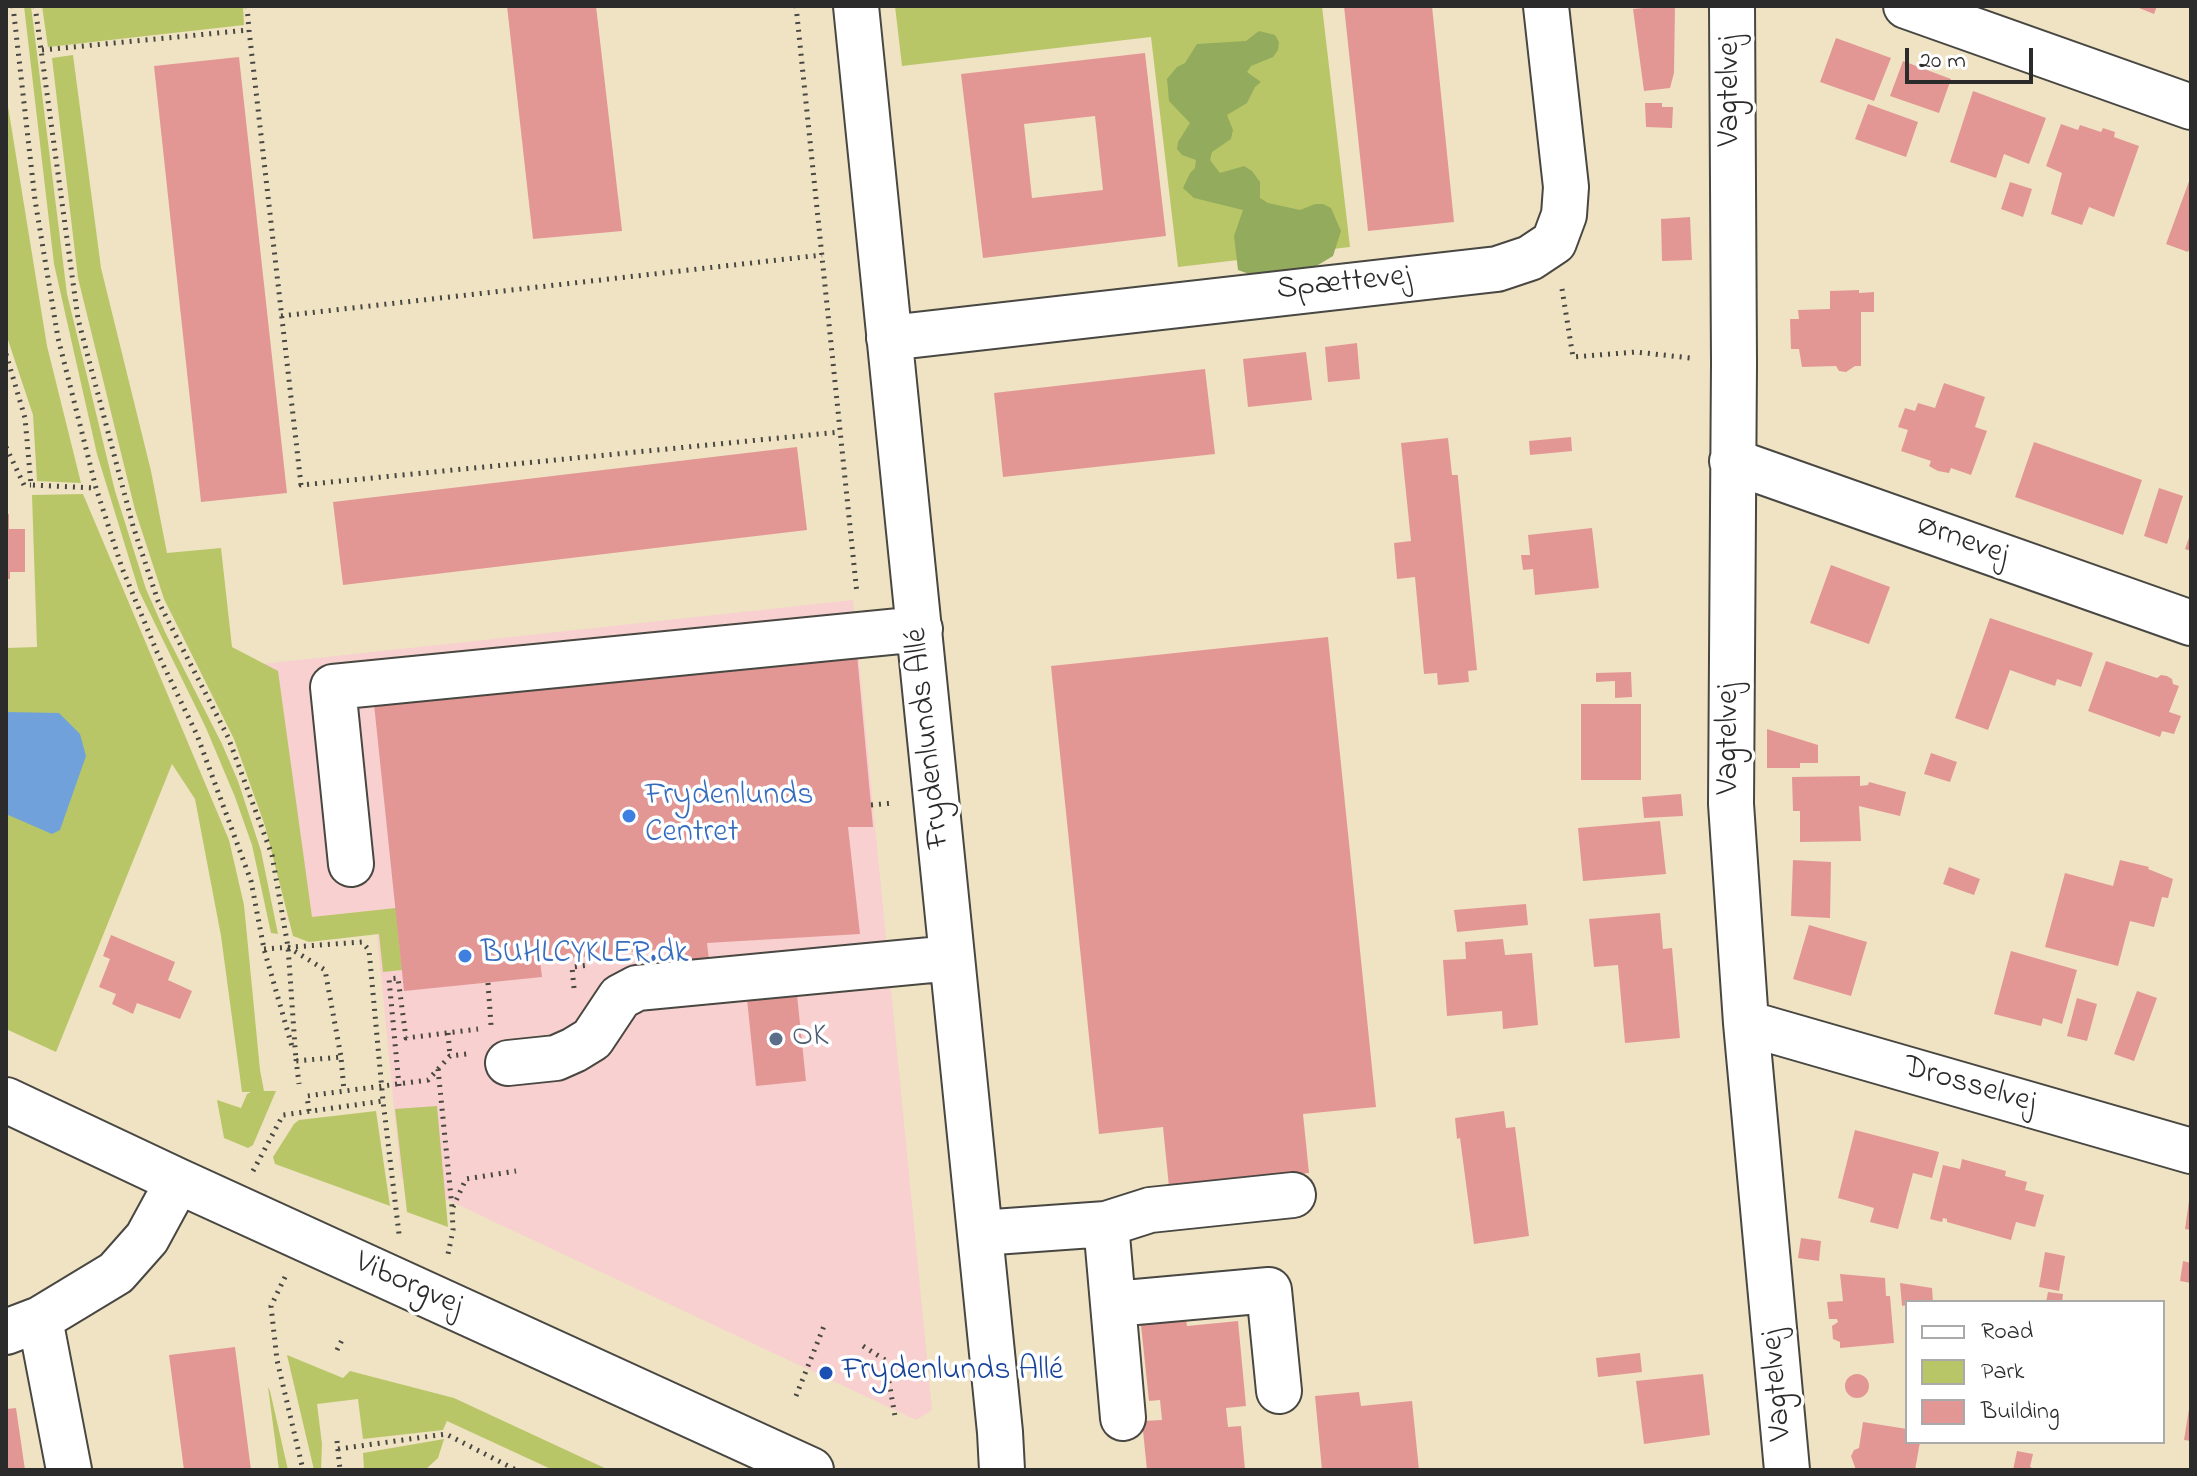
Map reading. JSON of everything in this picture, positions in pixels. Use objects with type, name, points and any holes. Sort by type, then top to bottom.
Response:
[{"type":"street","name":"Frydenlunds Allé","points":[[856,6],[1002,1470]]},
{"type":"street","points":[[1546,6],[1566,187],[1564,215],[1554,242]]},
{"type":"street","name":"Vagtelvej","points":[[1732,6],[1734,363],[1731,804],[1746,1023],[1787,1470]]},
{"type":"street","points":[[1906,6],[2191,107]]},
{"type":"street","name":"Spættevej","points":[[889,338],[1497,269],[1530,258],[1554,242]]},
{"type":"street","name":"Ørnevej","points":[[1732,461],[2191,623]]},
{"type":"street","points":[[351,864],[333,687],[920,629]]},
{"type":"street","points":[[508,1063],[556,1058],[574,1050],[592,1039],[620,997],[637,988],[952,958]]},
{"type":"street","name":"Drosselvej","points":[[1746,1023],[2191,1151]]},
{"type":"street","name":"Viborgvej","points":[[6,1100],[811,1470]]},
{"type":"street","points":[[69,1470],[23,1325],[116,1273],[147,1238],[178,1181]]},
{"type":"street","points":[[980,1233],[1106,1224],[1150,1210],[1293,1195]]},
{"type":"street","points":[[1106,1224],[1123,1418]]},
{"type":"street","points":[[1114,1304],[1269,1290],[1279,1391]]},
{"type":"path","points":[[13,6],[40,231],[58,338],[96,488],[122,568],[157,652],[197,735],[251,881],[264,949],[296,1061]]},
{"type":"path","points":[[35,6],[78,319],[133,526],[158,601],[228,737],[272,855],[288,947],[299,1084]]},
{"type":"path","points":[[247,6],[301,485],[840,432]]},
{"type":"path","points":[[796,6],[861,635]]},
{"type":"path","points":[[42,50],[249,30]]},
{"type":"path","points":[[1554,242],[1573,357],[1636,352],[1734,363]]},
{"type":"path","points":[[281,316],[822,255]]},
{"type":"path","points":[[6,354],[25,418],[31,485]]},
{"type":"path","points":[[6,447],[24,485],[96,488]]},
{"type":"path","points":[[264,949],[362,942],[369,950],[383,1101],[420,1291]]},
{"type":"path","points":[[288,947],[325,970],[344,1091]]},
{"type":"path","points":[[399,1086],[389,979],[398,978],[406,1038],[491,1028],[488,983]]},
{"type":"path","points":[[448,1033],[450,1056]]},
{"type":"path","points":[[309,1111],[307,1096],[428,1080],[450,1056],[494,1052],[508,1063]]},
{"type":"path","points":[[296,1061],[341,1057]]},
{"type":"path","points":[[420,1291],[449,1250],[452,1207],[438,1069]]},
{"type":"path","points":[[234,1207],[283,1115],[383,1101]]},
{"type":"path","points":[[452,1207],[466,1179],[516,1171]]},
{"type":"path","points":[[303,1238],[271,1306],[277,1360],[303,1470]]},
{"type":"path","points":[[796,1396],[824,1326]]},
{"type":"path","points":[[337,1350],[342,1340]]},
{"type":"path","points":[[863,1346],[885,1360],[895,1416]]},
{"type":"path","points":[[338,1449],[446,1434],[516,1470]]},
{"type":"path","points":[[337,1441],[340,1470]]},
{"type":"shaded area","points":[[853,600],[932,1410],[916,1420],[401,1178],[375,915],[288,922],[262,664]]},
{"type":"green space","points":[[24,6],[31,6],[67,294],[115,491],[146,589],[238,781],[261,851],[278,934],[271,933],[252,845],[235,797],[206,728],[139,591],[97,454],[54,264]]},
{"type":"green space","points":[[42,6],[243,6],[244,25],[48,47]]},
{"type":"green space","points":[[895,6],[1322,6],[1350,247],[1178,267],[1151,37],[902,66]]},
{"type":"green space","points":[[1259,31],[1275,35],[1279,42],[1278,50],[1273,57],[1251,66],[1247,72],[1261,82],[1247,103],[1227,115],[1233,130],[1231,139],[1212,152],[1210,160],[1220,173],[1244,166],[1252,171],[1260,182],[1260,198],[1268,203],[1300,210],[1315,204],[1331,208],[1341,231],[1333,256],[1313,268],[1252,275],[1238,270],[1234,236],[1243,210],[1194,198],[1183,188],[1195,168],[1196,160],[1182,155],[1177,149],[1190,123],[1169,101],[1167,79],[1185,63],[1197,44],[1246,41]]},
{"type":"green space","points":[[73,55],[101,268],[151,471],[167,553],[221,548],[232,647],[278,671],[312,917],[396,908],[402,970],[383,972],[379,934],[309,942],[293,936],[265,826],[234,739],[164,599],[135,510],[78,278],[52,58]]},
{"type":"green space","points":[[6,94],[47,346],[81,483],[37,481],[33,415],[6,334]]},
{"type":"green space","points":[[83,494],[229,840],[244,905],[260,1070],[264,1091],[276,1091],[253,1145],[248,1148],[224,1138],[217,1100],[241,1108],[251,1092],[242,1092],[221,936],[195,799],[172,764],[56,1052],[6,1029],[6,648],[37,647],[32,495]]},
{"type":"green space","points":[[437,1106],[448,1227],[407,1212],[395,1109]]},
{"type":"green space","points":[[376,1111],[390,1206],[275,1164],[273,1157],[299,1120]]},
{"type":"green space","points":[[287,1355],[343,1378],[350,1371],[454,1398],[609,1470],[553,1470],[447,1421],[443,1430],[363,1439],[358,1399],[317,1404],[322,1444],[321,1470],[314,1470]]},
{"type":"green space","points":[[268,1387],[270,1391],[288,1470],[279,1470]]},
{"type":"green space","points":[[444,1439],[438,1458],[425,1470],[364,1470],[363,1453]]},
{"type":"water","points":[[6,712],[59,713],[80,734],[86,756],[60,830],[52,834],[6,814]]},
{"type":"building","points":[[507,6],[596,6],[622,231],[533,239]]},
{"type":"building","points":[[1344,6],[1432,6],[1454,222],[1368,231]]},
{"type":"building","points":[[1675,6],[1674,73],[1670,88],[1644,91],[1633,9]]},
{"type":"building","points":[[2134,6],[2157,6],[2154,14]]},
{"type":"building","points":[[1836,38],[1891,58],[1874,101],[1820,82]]},
{"type":"building","points":[[1145,53],[1166,236],[983,258],[961,74]],"holes":[[[1095,116],[1103,190],[1032,198],[1024,124]]]},
{"type":"building","points":[[239,57],[287,493],[201,502],[154,66]]},
{"type":"building","points":[[1903,61],[1951,79],[1939,113],[1890,96]]},
{"type":"building","points":[[1973,91],[2046,118],[2029,164],[2004,154],[1996,178],[1950,162]]},
{"type":"building","points":[[1645,103],[1662,103],[1662,107],[1673,107],[1672,128],[1646,127]]},
{"type":"building","points":[[1868,104],[1918,122],[1906,157],[1855,139]]},
{"type":"building","points":[[2061,124],[2078,130],[2080,125],[2101,132],[2103,128],[2115,132],[2114,137],[2139,146],[2114,217],[2089,207],[2082,225],[2051,214],[2062,173],[2046,166]]},
{"type":"building","points":[[2191,176],[2191,245],[2188,252],[2166,244]]},
{"type":"building","points":[[2010,182],[2032,189],[2023,217],[2001,209]]},
{"type":"building","points":[[1690,217],[1692,260],[1662,261],[1661,219]]},
{"type":"building","points":[[1859,290],[1859,293],[1874,292],[1874,312],[1861,312],[1861,366],[1846,372],[1839,371],[1836,366],[1802,367],[1799,349],[1791,349],[1790,319],[1799,319],[1798,310],[1830,309],[1830,291]]},
{"type":"building","points":[[1357,343],[1360,379],[1328,382],[1325,347]]},
{"type":"building","points":[[1306,352],[1312,400],[1248,407],[1243,359]]},
{"type":"building","points":[[1205,369],[1215,454],[1003,477],[994,393]]},
{"type":"building","points":[[1944,383],[1985,397],[1975,427],[1987,431],[1971,475],[1951,468],[1949,473],[1938,471],[1929,466],[1931,461],[1901,451],[1908,430],[1898,427],[1905,408],[1915,411],[1918,403],[1935,408]]},
{"type":"building","points":[[1571,437],[1572,451],[1530,455],[1529,441]]},
{"type":"building","points":[[1448,438],[1452,475],[1458,475],[1477,670],[1468,671],[1469,682],[1438,685],[1437,673],[1424,674],[1415,577],[1397,579],[1394,543],[1411,541],[1401,443]]},
{"type":"building","points":[[2034,442],[2142,480],[2123,535],[2015,497]]},
{"type":"building","points":[[797,447],[807,530],[343,585],[333,502]]},
{"type":"building","points":[[2159,488],[2183,496],[2167,544],[2144,536]]},
{"type":"building","points":[[6,514],[9,514],[9,529],[25,529],[25,572],[10,572],[10,579],[6,579]]},
{"type":"building","points":[[1592,528],[1599,588],[1535,595],[1533,569],[1523,570],[1521,555],[1530,555],[1528,535]]},
{"type":"building","points":[[2191,532],[2191,551],[2185,549]]},
{"type":"building","points":[[1831,565],[1890,587],[1869,644],[1810,623]]},
{"type":"building","points":[[1990,618],[2093,653],[2081,687],[2057,679],[2055,686],[2010,670],[1988,730],[1955,718]]},
{"type":"building","points":[[1328,637],[1376,1107],[1303,1114],[1309,1173],[1169,1187],[1163,1127],[1099,1134],[1051,666]]},
{"type":"building","name":"Frydenlunds Centret","points":[[857,654],[873,827],[848,827],[860,934],[707,943],[709,960],[674,963],[672,948],[540,961],[542,977],[404,991],[374,704]]},
{"type":"building","points":[[2106,661],[2157,678],[2167,676],[2179,686],[2169,712],[2181,716],[2174,734],[2162,731],[2160,737],[2088,711]]},
{"type":"building","points":[[1631,672],[1632,697],[1615,698],[1615,681],[1596,682],[1596,673]]},
{"type":"building","points":[[1581,704],[1641,704],[1641,780],[1581,780]]},
{"type":"building","points":[[1767,729],[1818,745],[1818,763],[1800,763],[1800,768],[1767,768]]},
{"type":"building","points":[[1931,753],[1957,762],[1950,782],[1924,774]]},
{"type":"building","points":[[1860,776],[1860,786],[1869,782],[1906,792],[1900,816],[1859,806],[1861,841],[1800,842],[1800,811],[1793,811],[1792,777]]},
{"type":"building","points":[[1681,794],[1683,816],[1644,818],[1642,797]]},
{"type":"building","points":[[1660,821],[1666,874],[1583,881],[1578,828]]},
{"type":"building","points":[[1793,860],[1831,862],[1830,918],[1791,916]]},
{"type":"building","points":[[2120,860],[2149,867],[2173,879],[2168,898],[2162,897],[2154,927],[2130,921],[2118,966],[2045,947],[2065,873],[2113,886]]},
{"type":"building","points":[[1949,867],[1980,879],[1974,895],[1943,884]]},
{"type":"building","points":[[1526,904],[1528,925],[1457,932],[1454,910]]},
{"type":"building","points":[[1660,913],[1663,949],[1672,948],[1680,1038],[1625,1043],[1618,965],[1594,967],[1589,919]]},
{"type":"building","points":[[1809,925],[1867,942],[1851,996],[1793,979]]},
{"type":"building","points":[[111,935],[175,962],[168,980],[192,991],[180,1019],[137,1003],[133,1014],[112,1004],[116,994],[99,987],[110,959],[103,956]]},
{"type":"building","points":[[1503,939],[1505,955],[1532,953],[1538,1025],[1503,1029],[1502,1011],[1447,1016],[1443,960],[1466,959],[1465,942]]},
{"type":"building","points":[[2011,951],[2077,970],[2062,1024],[2043,1018],[2041,1026],[1994,1014]]},
{"type":"building","points":[[2137,991],[2157,998],[2134,1061],[2114,1054]]},
{"type":"building","points":[[797,995],[806,1081],[756,1086],[747,999]]},
{"type":"building","points":[[2077,998],[2097,1004],[2087,1041],[2067,1036]]},
{"type":"building","points":[[1504,1111],[1506,1128],[1515,1127],[1529,1236],[1474,1244],[1455,1118]]},
{"type":"building","points":[[1855,1130],[1939,1152],[1932,1178],[1913,1173],[1898,1229],[1870,1222],[1874,1208],[1838,1198]]},
{"type":"building","points":[[1962,1159],[2006,1171],[2005,1176],[2027,1182],[2025,1190],[2044,1195],[2035,1227],[2016,1222],[2011,1240],[1947,1222],[1947,1219],[1943,1218],[1942,1222],[1930,1219],[1943,1165],[1960,1169]]},
{"type":"building","points":[[2191,1201],[2191,1230],[2185,1229]]},
{"type":"building","points":[[1801,1238],[1821,1241],[1819,1261],[1798,1258]]},
{"type":"building","points":[[2045,1252],[2065,1256],[2059,1291],[2039,1287]]},
{"type":"building","points":[[2183,1261],[2191,1263],[2191,1283],[2180,1281]]},
{"type":"building","points":[[1840,1274],[1885,1278],[1886,1296],[1890,1296],[1894,1343],[1840,1348],[1840,1342],[1833,1339],[1832,1326],[1838,1322],[1837,1319],[1829,1319],[1827,1302],[1843,1301]]},
{"type":"building","points":[[1900,1283],[1932,1288],[1933,1300],[1905,1300],[1905,1305],[1902,1306]]},
{"type":"building","points":[[2048,1292],[2063,1294],[2062,1300],[2046,1300]]},
{"type":"building","points":[[1185,1312],[1187,1326],[1238,1321],[1246,1406],[1226,1408],[1228,1427],[1241,1426],[1245,1470],[1147,1470],[1142,1421],[1162,1420],[1160,1400],[1149,1401],[1140,1316]]},
{"type":"building","points":[[235,1347],[251,1470],[184,1470],[169,1355]]},
{"type":"building","points":[[1640,1353],[1642,1372],[1598,1377],[1596,1358]]},
{"type":"building","points":[[1703,1374],[1710,1435],[1644,1444],[1636,1381]]},
{"type":"building","points":[[1857,1374],[1866,1377],[1869,1386],[1866,1395],[1857,1398],[1848,1395],[1845,1386],[1848,1377]]},
{"type":"building","points":[[1359,1392],[1361,1406],[1412,1401],[1419,1470],[1322,1470],[1315,1396]]},
{"type":"building","points":[[16,1408],[25,1470],[6,1470],[6,1409]]},
{"type":"building","points":[[2191,1409],[2191,1441],[2184,1440]]},
{"type":"building","points":[[1863,1422],[1905,1429],[1905,1444],[1920,1444],[1915,1470],[1856,1470],[1851,1456],[1859,1448]]},
{"type":"building","points":[[2017,1451],[2033,1454],[2030,1467],[2038,1470],[2013,1470]]},
{"type":"place","name":"Frydenlunds Centret","points":[[629,816]]},
{"type":"place","name":"BUHLCYKLER.dk","points":[[465,956]]},
{"type":"place","name":"OK","points":[[776,1039]]},
{"type":"place","name":"Frydenlunds Allé","points":[[826,1373]]}]
